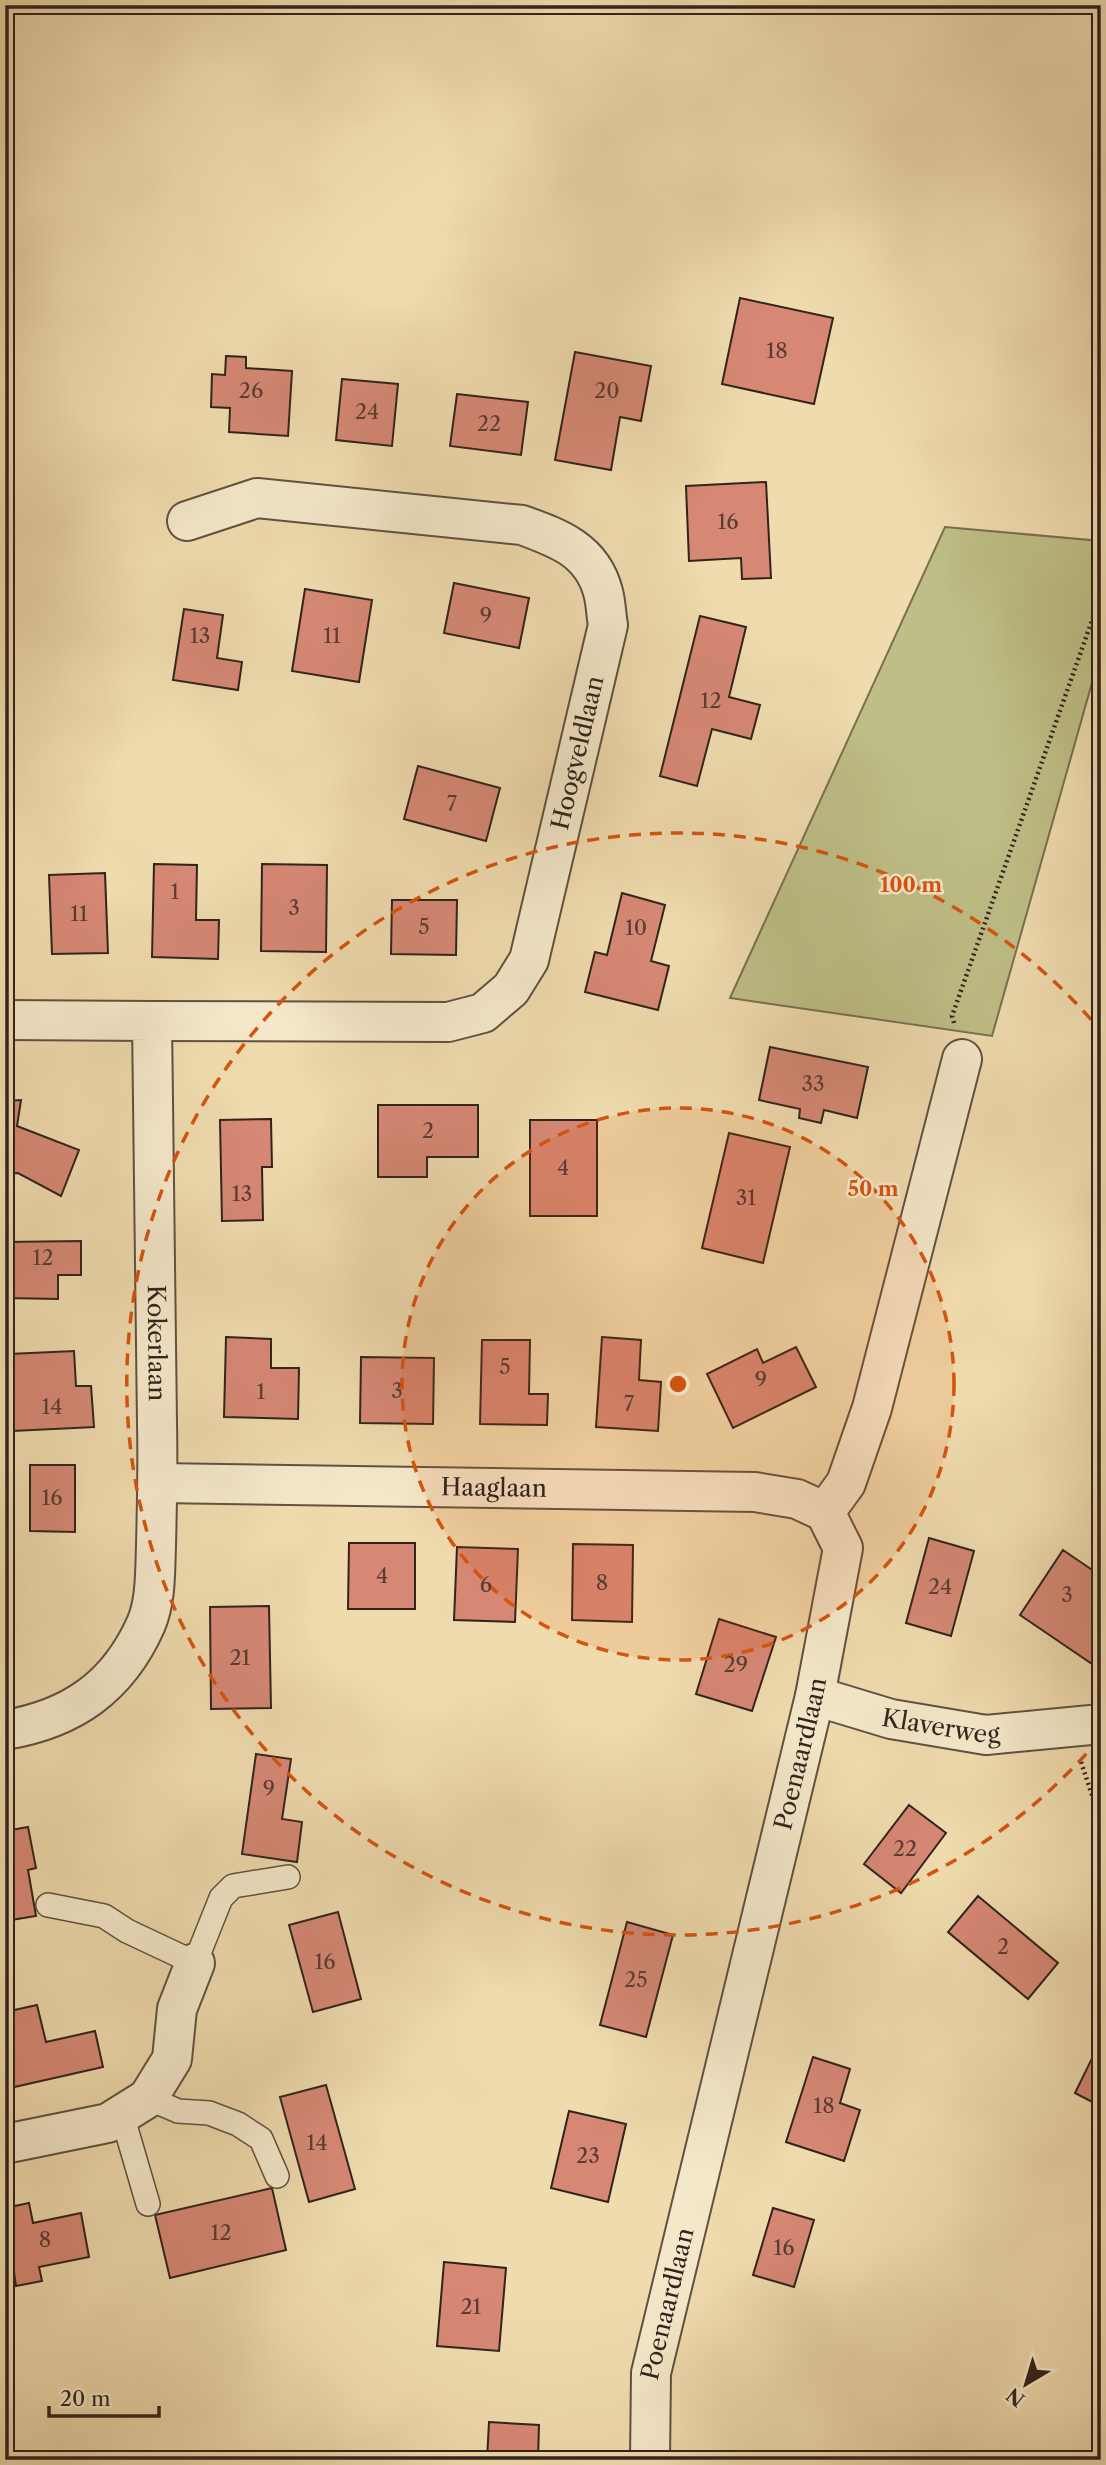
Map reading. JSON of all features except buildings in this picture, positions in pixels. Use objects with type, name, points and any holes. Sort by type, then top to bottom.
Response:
[{"type":"street","name":"Hoogveldlaan","points":[[152,1021],[448,1022],[483,1013],[511,989],[529,960],[608,625],[603,592],[588,561],[561,539],[522,525],[257,498],[187,521]]},
{"type":"street","points":[[5,1020],[152,1021]]},
{"type":"street","name":"Kokerlaan","points":[[5,1730],[58,1716],[86,1700],[114,1677],[132,1652],[148,1621],[154,1584],[158,1483],[152,1021]]},
{"type":"street","points":[[825,1512],[846,1483],[872,1408],[962,1059]]},
{"type":"street","name":"Haaglaan","points":[[158,1483],[755,1492],[797,1499],[825,1512]]},
{"type":"street","name":"Poenaardlaan","points":[[650,2460],[651,2373],[815,1696],[843,1548],[825,1512]]},
{"type":"street","name":"Klaverweg","points":[[815,1696],[891,1719],[986,1735],[1085,1725]]},
{"type":"street","points":[[5,2144],[108,2123],[135,2107],[172,2059],[177,2010],[195,1963]]},
{"type":"lane","points":[[48,1905],[104,1916],[127,1931],[195,1963],[221,1898],[233,1886],[288,1877]]},
{"type":"lane","points":[[148,2204],[135,2107],[209,2113],[239,2124],[261,2139],[276,2176]]},
{"type":"path","points":[[962,1059],[952,1016],[1101,595]]},
{"type":"path","points":[[1085,1725],[1101,1856]]},
{"type":"green space","points":[[945,527],[1101,541],[1101,651],[992,1036],[730,998]]}]
